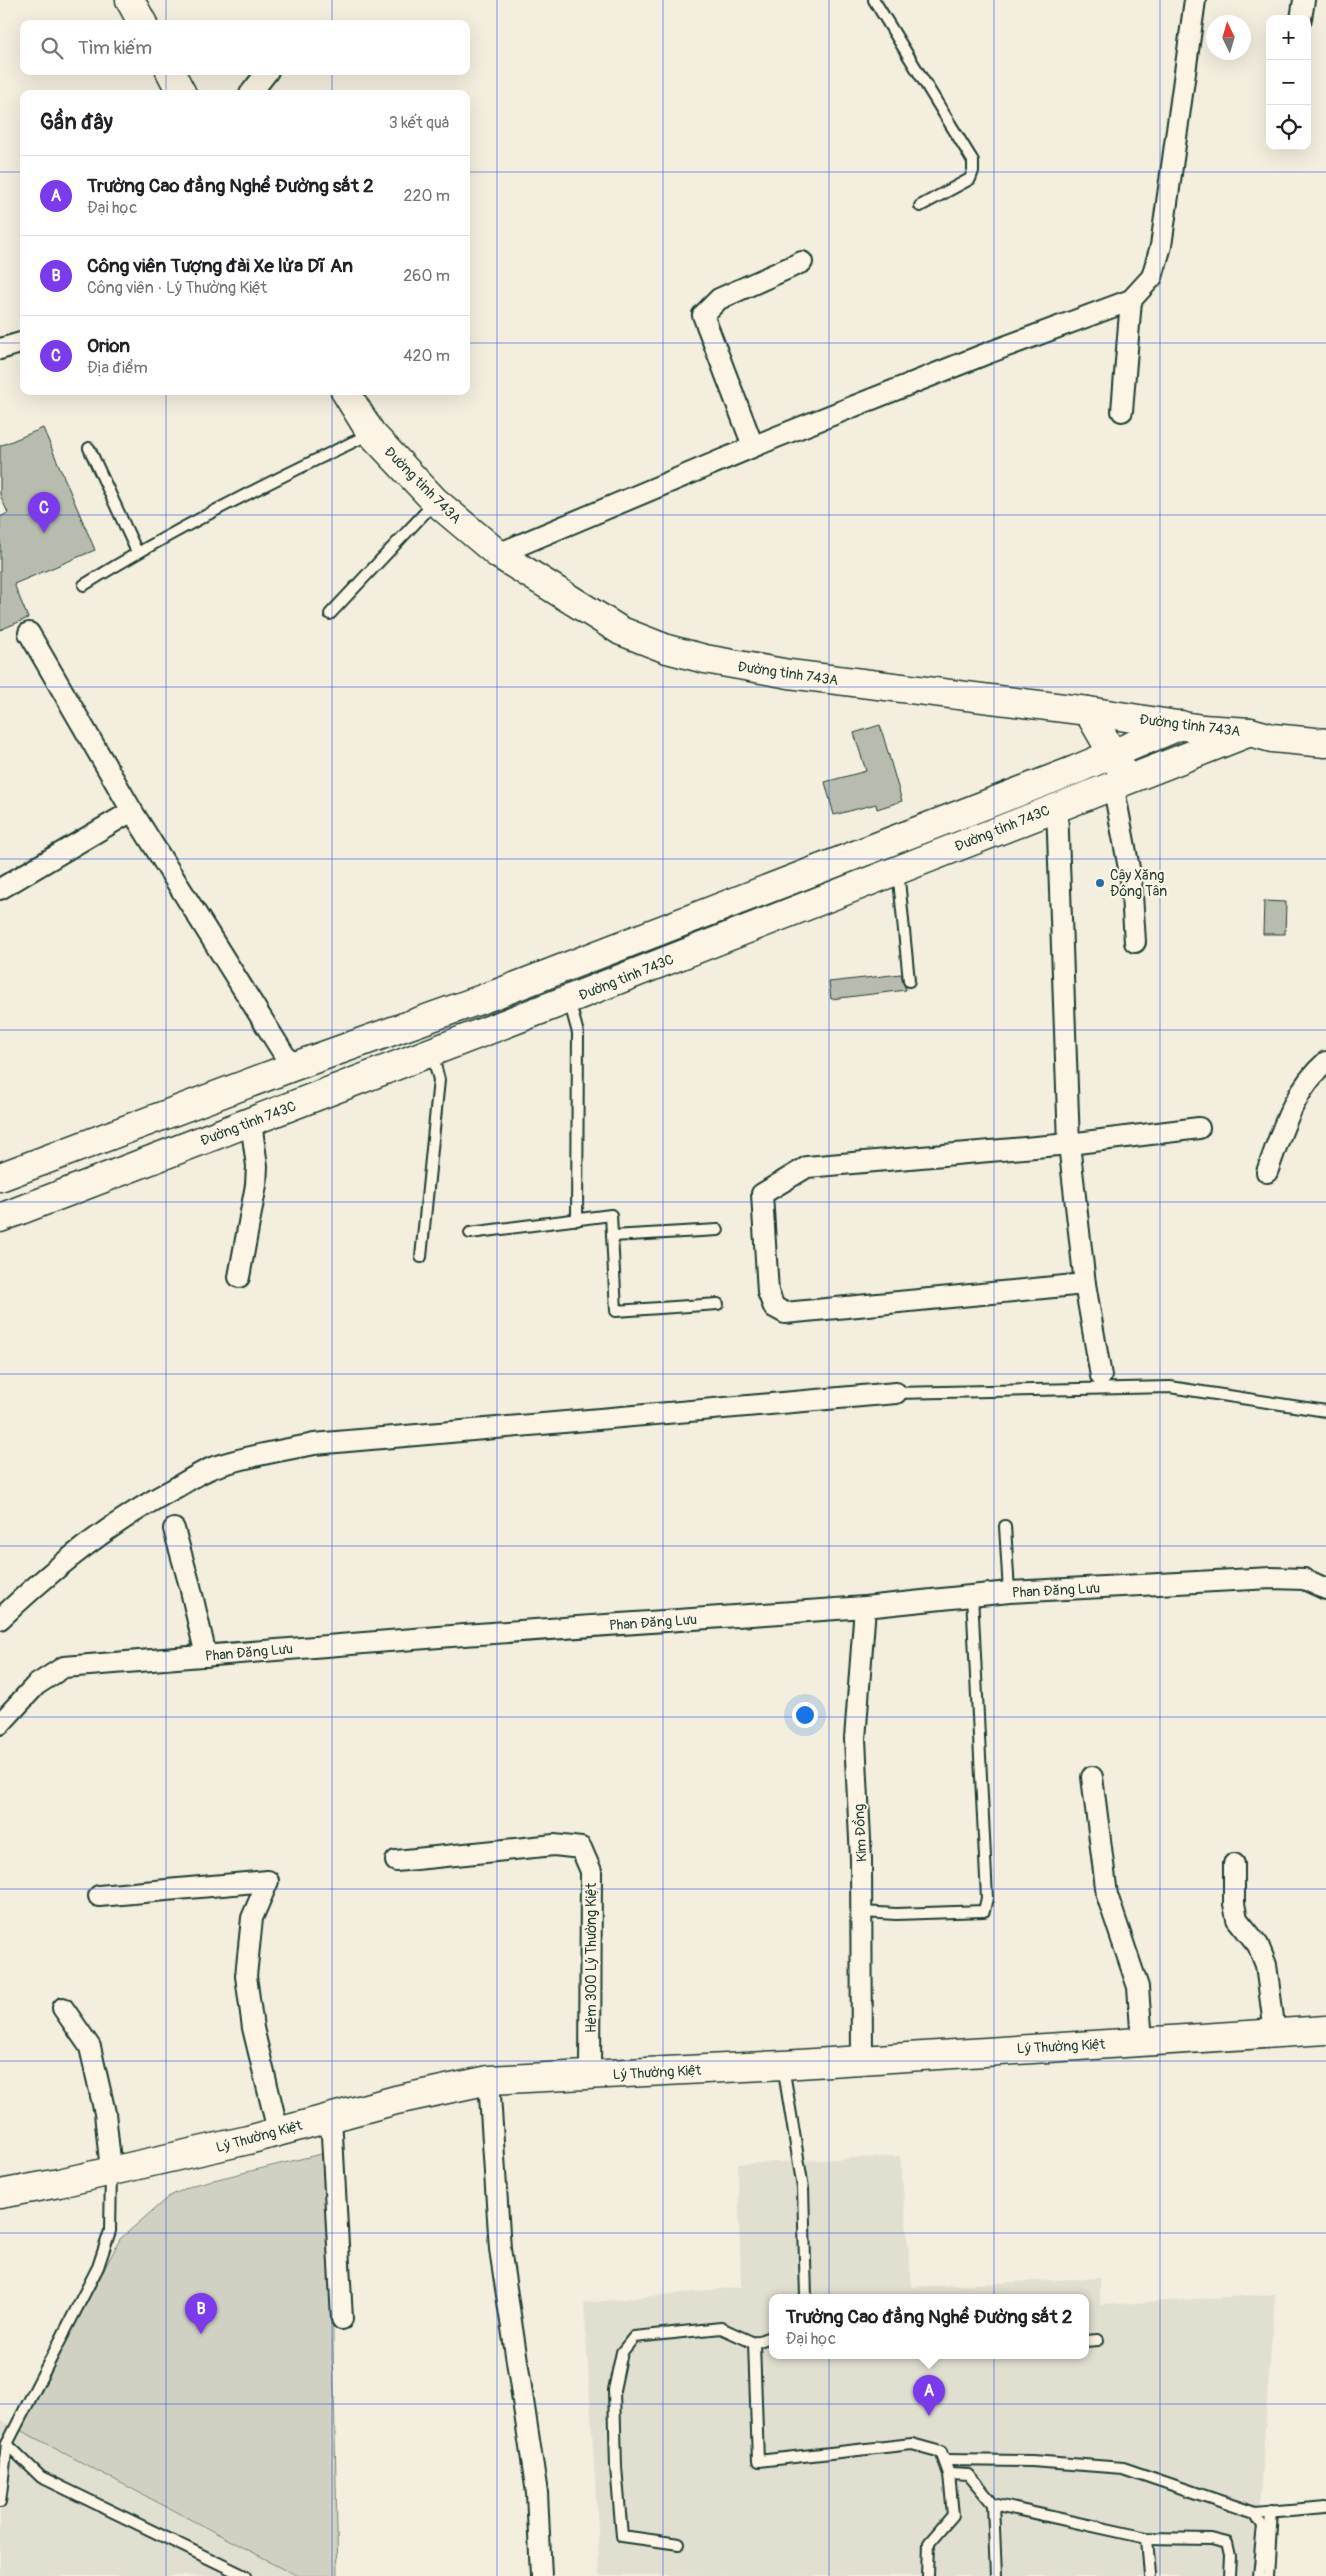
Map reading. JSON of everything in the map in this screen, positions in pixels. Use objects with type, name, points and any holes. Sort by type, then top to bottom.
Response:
[{"type":"main road","points":[[130,0],[141,20]]},
{"type":"main road","points":[[172,75],[180,90]]},
{"type":"main road","name":"Đường tỉnh 743A","points":[[347,395],[371,433],[435,501],[498,554],[621,631],[667,649],[705,659],[789,674],[1088,711],[1181,725],[1250,732],[1272,738],[1326,742]]},
{"type":"main road","points":[[1088,711],[1113,754],[1120,782]]},
{"type":"main road","name":"Đường tỉnh 743C","points":[[0,1177],[292,1067],[506,990],[1113,754],[1181,725]]},
{"type":"main road","name":"Đường tỉnh 743C","points":[[0,1218],[569,999],[1250,732]]},
{"type":"main road","name":"Lý Thường Kiệt","points":[[0,2194],[248,2140],[331,2117],[489,2080],[783,2065],[1326,2030]]},
{"type":"street","points":[[498,554],[752,446],[988,353],[1131,300],[1152,277],[1162,246],[1196,0]]},
{"type":"street","points":[[1302,15],[1304,0]]},
{"type":"street","points":[[253,90],[265,75]]},
{"type":"street","points":[[752,446],[703,315],[719,298],[802,262]]},
{"type":"street","points":[[1122,412],[1131,300]]},
{"type":"street","points":[[0,349],[20,343]]},
{"type":"street","points":[[29,633],[132,812],[292,1067]]},
{"type":"street","points":[[1120,782],[1131,879],[1135,942]]},
{"type":"street","points":[[1058,806],[1068,1144],[1085,1284],[1101,1376]]},
{"type":"street","points":[[1,886],[132,812]]},
{"type":"street","points":[[1268,1172],[1290,1108],[1313,1073],[1326,1062]]},
{"type":"street","points":[[240,1276],[256,1185],[257,1166],[251,1122]]},
{"type":"street","points":[[1085,1284],[785,1313],[774,1307],[768,1292],[762,1194],[807,1168],[1068,1144],[1199,1128]]},
{"type":"street","points":[[0,1619],[24,1596],[98,1538],[160,1496],[212,1468],[249,1456],[314,1444],[896,1393]]},
{"type":"street","points":[[174,1528],[206,1656]]},
{"type":"street","name":"Phan Đăng Lưu","points":[[0,1724],[36,1685],[64,1667],[464,1635],[865,1608],[1009,1592],[1271,1578],[1304,1579],[1326,1589]]},
{"type":"street","name":"Kim Đồng","points":[[862,2059],[861,1859],[855,1739],[865,1608]]},
{"type":"street","points":[[1092,1777],[1107,1895],[1138,1986],[1142,2042]]},
{"type":"street","name":"Hẻm 300 Lý Thường Kiệt","points":[[396,1861],[554,1845],[581,1848],[591,1871],[590,2076]]},
{"type":"street","points":[[1234,1864],[1234,1904],[1237,1919],[1258,1945],[1266,1965],[1275,2033]]},
{"type":"street","points":[[99,1896],[268,1881],[252,1918],[246,1976],[253,2028],[278,2131]]},
{"type":"street","points":[[63,2008],[90,2047],[105,2113],[111,2171]]},
{"type":"street","points":[[489,2080],[500,2249],[537,2493],[541,2576]]},
{"type":"street","points":[[331,2117],[342,2319]]},
{"type":"lane","points":[[874,0],[973,161],[973,171],[970,179],[920,206]]},
{"type":"lane","points":[[84,585],[137,552],[277,478],[371,433]]},
{"type":"lane","points":[[89,448],[137,552]]},
{"type":"lane","points":[[330,614],[435,501]]},
{"type":"lane","points":[[898,869],[909,981]]},
{"type":"lane","points":[[569,999],[578,1033],[577,1220]]},
{"type":"lane","points":[[420,1257],[439,1080],[432,1052]]},
{"type":"lane","points":[[470,1233],[611,1215],[616,1311],[718,1304]]},
{"type":"lane","points":[[612,1236],[718,1230]]},
{"type":"lane","points":[[896,1393],[1170,1387],[1326,1411]]},
{"type":"lane","points":[[1005,1526],[1009,1592]]},
{"type":"lane","points":[[862,1912],[896,1914],[984,1911],[987,1898],[972,1595]]},
{"type":"lane","points":[[783,2065],[803,2188],[806,2294]]},
{"type":"lane","points":[[0,2502],[2,2467],[7,2444],[98,2267],[110,2231],[111,2171]]},
{"type":"lane","points":[[679,2544],[622,2536],[616,2467],[614,2390],[622,2352],[634,2337],[721,2328],[754,2343],[769,2337]]},
{"type":"lane","points":[[1089,2340],[1098,2340]]},
{"type":"lane","points":[[754,2343],[758,2461],[912,2444],[941,2452],[949,2474],[953,2515],[930,2544],[928,2576]]},
{"type":"lane","points":[[7,2444],[41,2477],[244,2576]]},
{"type":"lane","points":[[945,2460],[1032,2461],[1123,2468],[1255,2513],[1326,2507]]},
{"type":"lane","points":[[949,2474],[969,2475],[993,2504],[996,2576]]},
{"type":"lane","points":[[993,2504],[1147,2538],[1210,2539],[1227,2544],[1230,2556],[1229,2576]]},
{"type":"lane","points":[[1268,2576],[1272,2511]]},
{"type":"lane","points":[[1255,2513],[1263,2526],[1258,2576]]},
{"type":"lane","points":[[1147,2538],[1150,2576]]},
{"type":"shaded area","points":[[329,2152],[338,2576],[298,2576],[20,2430],[120,2239],[168,2197],[193,2185]]},
{"type":"shaded area","points":[[900,2156],[912,2287],[1100,2278],[1100,2305],[1275,2294],[1254,2576],[599,2576],[598,2527],[584,2303],[741,2287],[738,2164]]},
{"type":"shaded area","points":[[0,2420],[20,2430],[298,2576],[0,2576]]},
{"type":"building","points":[[43,428],[95,550],[14,584],[28,618],[0,630],[0,517],[8,513],[0,495],[0,446]]},
{"type":"building","points":[[880,725],[902,801],[877,809],[876,804],[834,815],[825,782],[866,771],[854,733]]},
{"type":"building","points":[[1264,901],[1286,902],[1285,934],[1263,934]]},
{"type":"building","points":[[901,974],[906,990],[831,999],[829,982]]},
{"type":"place","name":"Orion","points":[[44,533]]},
{"type":"place","name":"Cây Xăng Đông Tân","points":[[1100,883]]},
{"type":"place","name":"Công viên Tượng đài Xe lửa Dĩ An","points":[[201,2334]]},
{"type":"place","name":"Trường Cao đẳng Nghề Đường sắt 2","points":[[929,2416]]}]
